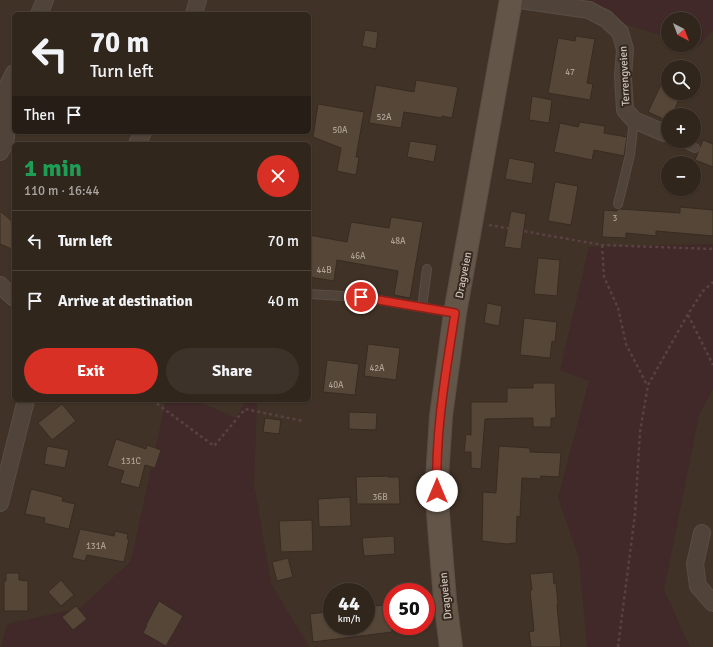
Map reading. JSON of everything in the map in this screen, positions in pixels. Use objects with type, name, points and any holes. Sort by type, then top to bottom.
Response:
[{"type":"main road","name":"Dragveien","points":[[451,647],[441,551],[437,479],[443,391],[455,313],[511,0]]},
{"type":"street","points":[[40,12],[45,0]]},
{"type":"street","points":[[195,12],[198,0]]},
{"type":"street","name":"Terrengveien","points":[[520,0],[589,10],[606,19],[620,32],[625,49],[623,77],[624,110],[634,120],[661,132]]},
{"type":"street","points":[[0,152],[4,145],[7,132],[4,104],[5,90],[12,77]]},
{"type":"street","points":[[0,284],[12,296]]},
{"type":"street","points":[[0,503],[25,402]]},
{"type":"street","points":[[702,533],[695,564],[698,586],[713,603]]},
{"type":"lane","points":[[618,204],[630,155],[634,120]]},
{"type":"lane","points":[[422,307],[427,269]]},
{"type":"lane","points":[[311,294],[361,297],[455,313]]},
{"type":"path","points":[[472,222],[602,245],[713,249]]},
{"type":"path","points":[[602,245],[604,277],[618,308],[626,344],[648,385]]},
{"type":"path","points":[[618,647],[635,514],[640,432],[648,385],[688,314],[703,291],[713,282]]},
{"type":"path","points":[[688,314],[713,366]]},
{"type":"path","points":[[155,402],[214,446],[245,409],[303,421]]},
{"type":"shaded area","points":[[576,0],[713,0],[713,30],[701,44],[701,12],[661,12],[661,35],[624,24],[610,9]]},
{"type":"shaded area","points":[[713,244],[713,389],[699,415],[664,590],[690,647],[587,647],[579,558],[558,498],[589,381],[560,370],[589,247]]},
{"type":"shaded area","points":[[166,402],[199,402],[236,418],[245,402],[257,402],[254,484],[271,584],[309,647],[1,647],[7,624],[80,608],[131,561]]},
{"type":"building","points":[[365,30],[378,32],[376,49],[362,46]]},
{"type":"building","points":[[576,36],[595,39],[587,83],[593,84],[590,100],[548,93],[558,38],[575,41]]},
{"type":"building","points":[[416,80],[458,87],[452,118],[442,116],[442,118],[404,112],[401,128],[369,123],[376,85],[414,92]]},
{"type":"building","points":[[661,85],[661,100],[679,100],[675,108],[661,108],[661,118],[648,112]]},
{"type":"building","points":[[532,96],[552,100],[549,123],[529,120]]},
{"type":"building","points":[[318,104],[364,112],[356,157],[359,157],[356,175],[337,171],[341,148],[313,137]]},
{"type":"building","points":[[580,122],[605,126],[604,133],[627,137],[624,156],[594,150],[592,160],[554,152],[560,123],[578,127]]},
{"type":"building","points":[[703,140],[713,144],[713,167],[701,162],[701,156],[697,156]]},
{"type":"building","points":[[410,141],[437,145],[434,162],[407,157]]},
{"type":"building","points":[[509,158],[535,163],[532,184],[505,179]]},
{"type":"building","points":[[555,182],[578,186],[571,225],[548,221]]},
{"type":"building","points":[[680,207],[713,210],[713,236],[656,231],[656,236],[626,233],[626,238],[602,237],[604,210],[617,211],[618,209],[621,209],[680,213]]},
{"type":"building","points":[[0,211],[12,221],[12,249],[0,244]]},
{"type":"building","points":[[511,211],[526,214],[521,249],[504,247]]},
{"type":"building","points":[[391,217],[423,222],[410,298],[394,295],[398,271],[337,260],[334,281],[311,277],[311,235],[347,242],[351,222],[389,228]]},
{"type":"building","points":[[538,258],[560,260],[557,296],[534,294]]},
{"type":"building","points":[[487,303],[502,306],[499,326],[484,323]]},
{"type":"building","points":[[524,318],[557,322],[555,342],[552,341],[550,358],[520,355]]},
{"type":"building","points":[[368,344],[400,348],[396,380],[364,376]]},
{"type":"building","points":[[327,360],[359,364],[355,395],[323,392]]},
{"type":"building","points":[[533,383],[555,383],[556,418],[551,418],[551,427],[533,427],[533,418],[485,419],[481,469],[471,468],[471,452],[464,452],[466,434],[471,435],[471,402],[507,402],[507,388],[533,388]]},
{"type":"building","points":[[62,404],[76,421],[52,440],[38,423]]},
{"type":"building","points":[[349,412],[377,413],[376,430],[349,429]]},
{"type":"building","points":[[265,418],[281,420],[279,434],[263,432]]},
{"type":"building","points":[[116,439],[146,449],[147,445],[161,450],[155,468],[145,465],[139,488],[120,483],[124,471],[107,466]]},
{"type":"building","points":[[47,446],[69,450],[65,468],[44,464]]},
{"type":"building","points":[[499,446],[530,448],[530,452],[561,453],[559,477],[541,476],[540,479],[522,478],[520,517],[517,516],[516,543],[507,544],[482,541],[483,492],[496,493]]},
{"type":"building","points":[[389,476],[388,477],[399,477],[400,504],[357,504],[356,477]]},
{"type":"building","points":[[31,489],[63,497],[62,501],[75,504],[69,529],[44,523],[45,518],[25,514]]},
{"type":"building","points":[[350,497],[351,526],[319,527],[318,499]]},
{"type":"building","points":[[312,520],[313,551],[281,552],[279,521]]},
{"type":"building","points":[[80,529],[114,536],[115,531],[128,534],[127,539],[129,539],[124,562],[87,555],[85,561],[72,558]]},
{"type":"building","points":[[394,536],[395,554],[364,556],[362,538]]},
{"type":"building","points":[[288,558],[293,577],[277,581],[272,562]]},
{"type":"building","points":[[553,572],[554,584],[556,583],[561,647],[531,647],[529,632],[534,631],[530,574]]},
{"type":"building","points":[[6,573],[19,573],[19,580],[28,581],[28,611],[4,611],[4,581],[6,581]]},
{"type":"building","points":[[61,580],[74,595],[61,606],[48,592]]},
{"type":"building","points":[[159,601],[183,616],[166,646],[143,633]]},
{"type":"building","points":[[383,605],[383,633],[375,634],[375,606]]},
{"type":"building","points":[[76,606],[87,619],[73,630],[62,617]]},
{"type":"building","points":[[323,612],[323,635],[368,635],[313,642],[310,614]]},
{"type":"route","points":[[361,297],[455,313],[443,391],[438,447],[437,491]]}]
